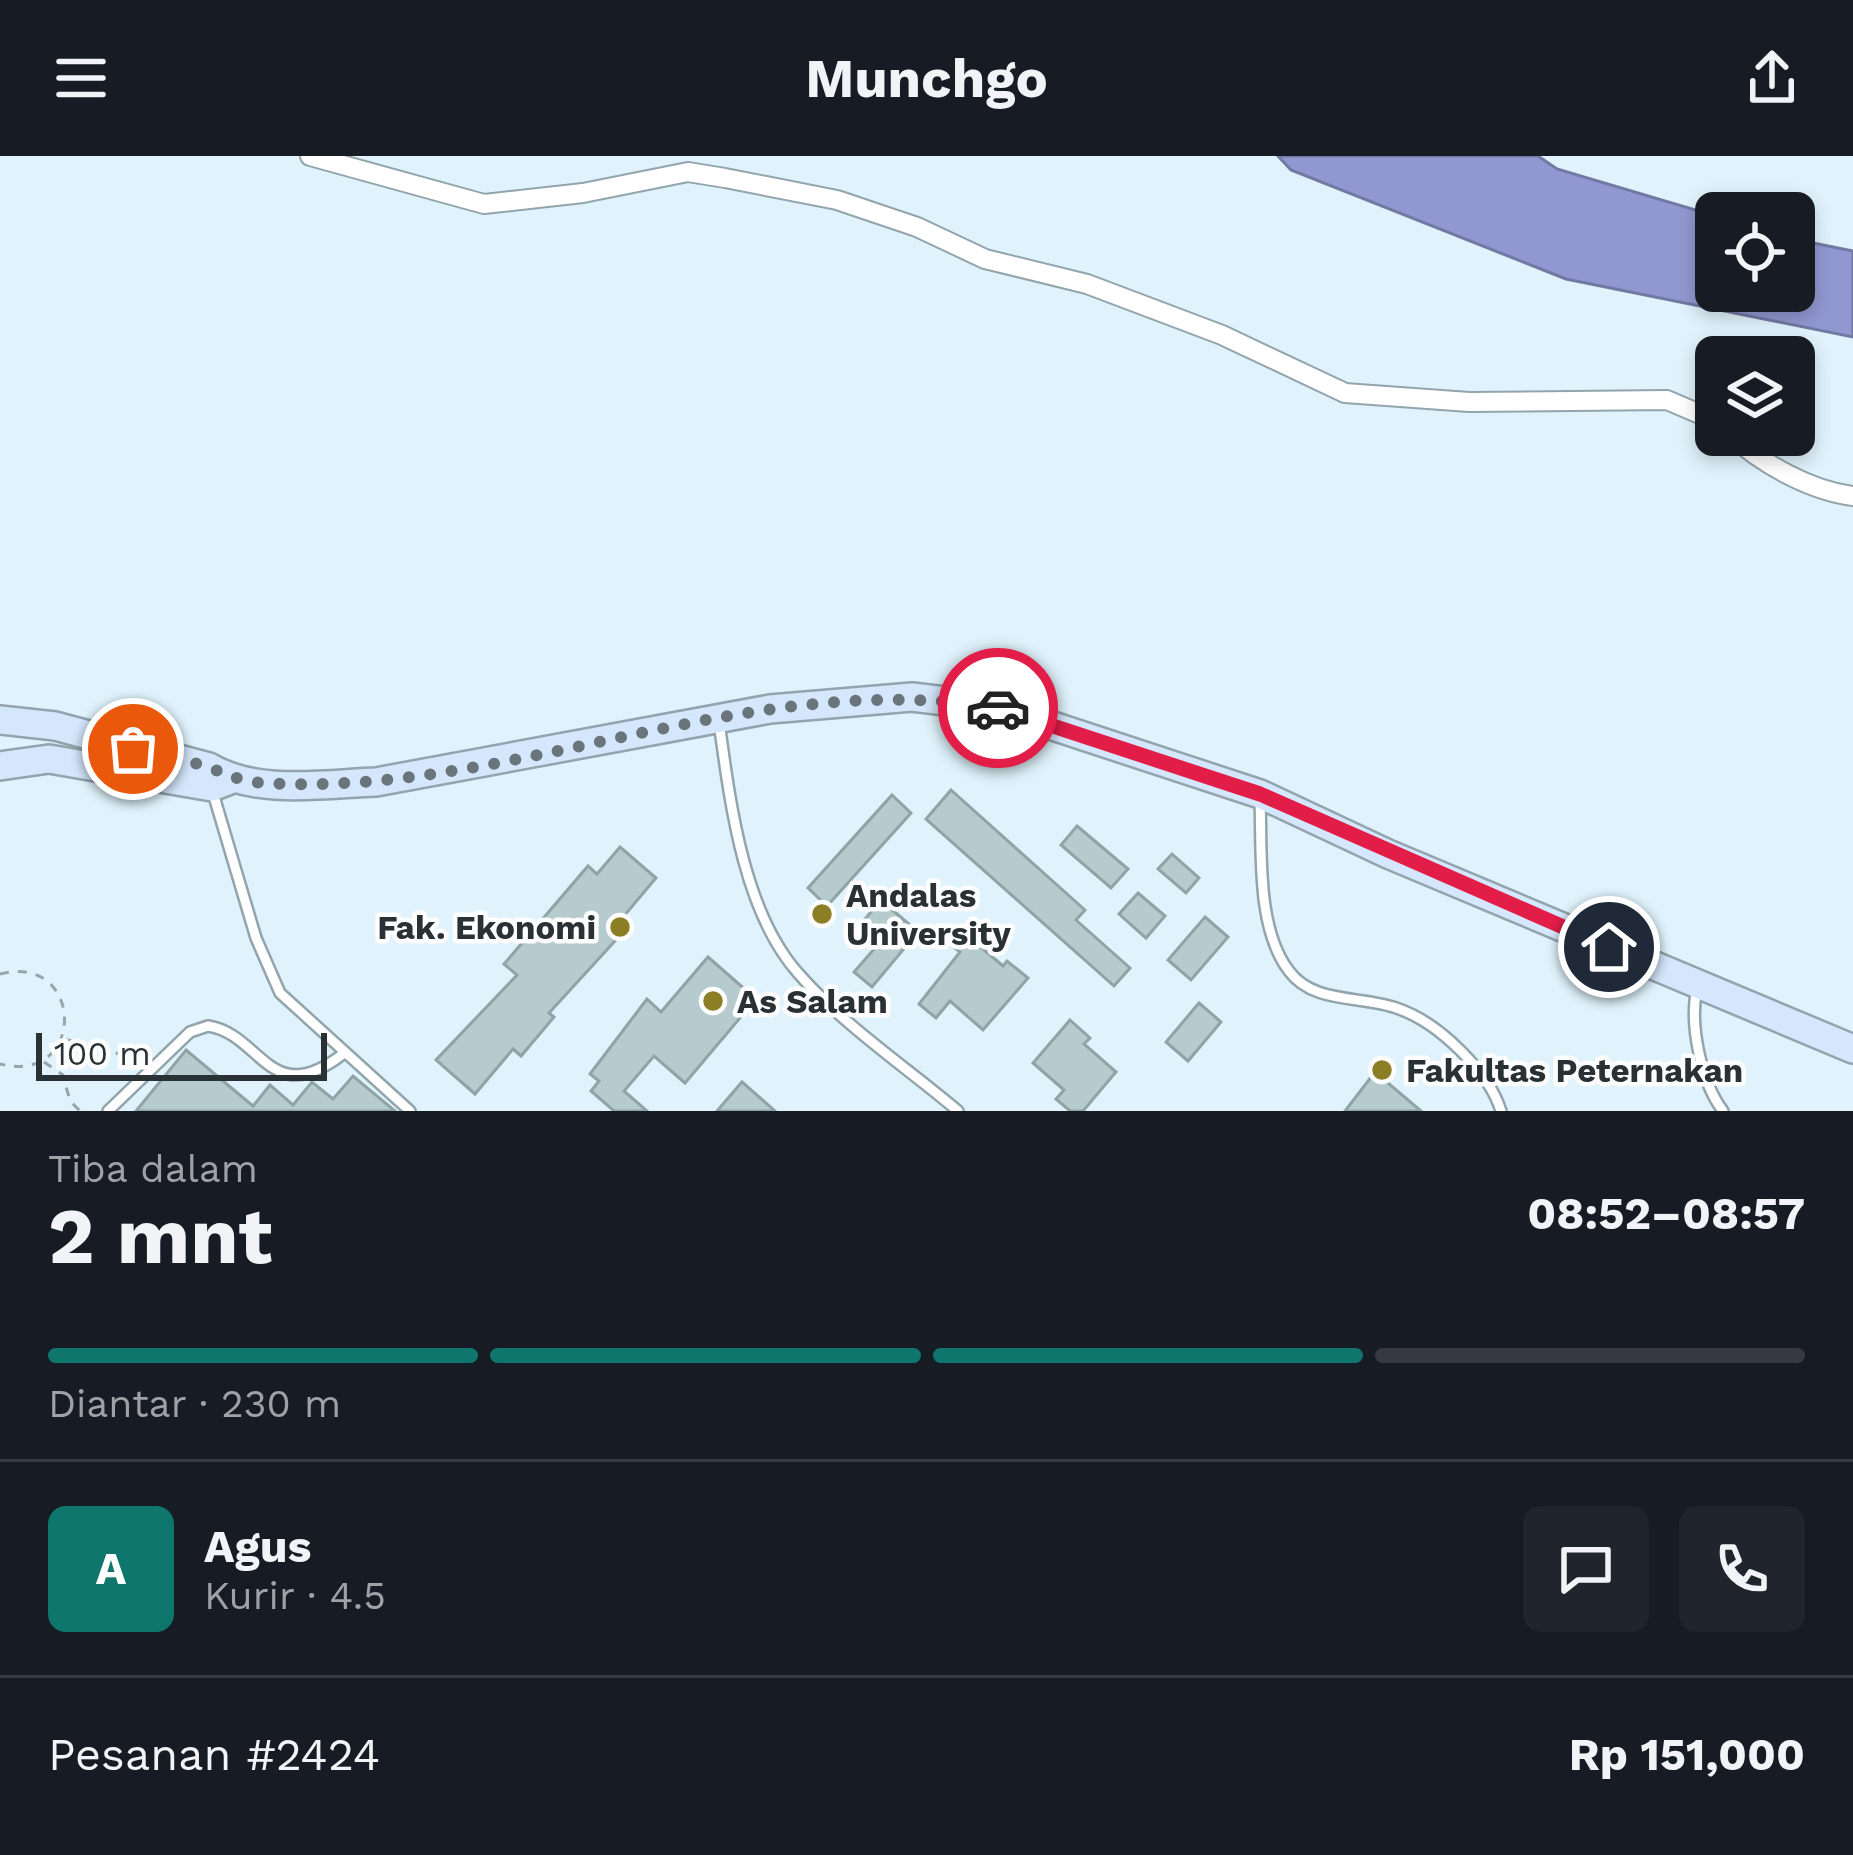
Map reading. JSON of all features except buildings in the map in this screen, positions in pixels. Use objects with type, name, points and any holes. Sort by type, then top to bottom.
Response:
[{"type":"street","points":[[310,156],[484,204],[538,200],[688,172],[725,178],[838,200],[916,227],[972,255],[1087,284],[1222,335],[1345,393],[1469,402],[1667,400],[1695,412]]},
{"type":"street","points":[[1755,456],[1832,494],[1853,496]]},
{"type":"street","points":[[0,766],[49,759],[221,783],[376,782],[718,717],[912,697],[995,707],[1260,794],[1853,1049]]},
{"type":"street","points":[[0,720],[55,726],[209,767],[221,783]]},
{"type":"lane","points":[[718,717],[754,887],[776,941],[799,974],[958,1111]]},
{"type":"lane","points":[[221,783],[267,969],[302,1018],[410,1111]]},
{"type":"lane","points":[[1260,794],[1262,869],[1274,938],[1286,969],[1306,990],[1402,1009],[1471,1058],[1495,1090],[1501,1111]]},
{"type":"lane","points":[[1698,984],[1692,1010],[1710,1088],[1723,1111]]},
{"type":"lane","points":[[108,1111],[190,1032],[208,1026],[234,1037],[264,1069],[287,1076],[322,1072],[343,1054]]},
{"type":"path","points":[[0,965],[2,973],[21,970],[53,986],[66,1020],[62,1038],[43,1061],[23,1068],[0,1064]]},
{"type":"path","points":[[62,1038],[88,1048],[116,1048],[148,1073]]},
{"type":"path","points":[[43,1061],[63,1075],[70,1101],[80,1111]]},
{"type":"water","points":[[1278,156],[1538,156],[1557,169],[1695,210],[1695,305],[1566,279],[1291,170]]},
{"type":"water","points":[[1815,243],[1853,251],[1853,337],[1729,312],[1815,312]]},
{"type":"way so far","points":[[133,749],[209,767],[230,779],[376,782],[770,710],[912,697],[998,708]]},
{"type":"place","name":"Andalas University","points":[[822,914]]},
{"type":"place","name":"Fak. Ekonomi","points":[[620,927]]},
{"type":"place","name":"As Salam","points":[[713,1001]]},
{"type":"place","name":"Fakultas Peternakan","points":[[1382,1070]]},
{"type":"route","points":[[998,708],[1260,794],[1609,947]]}]
